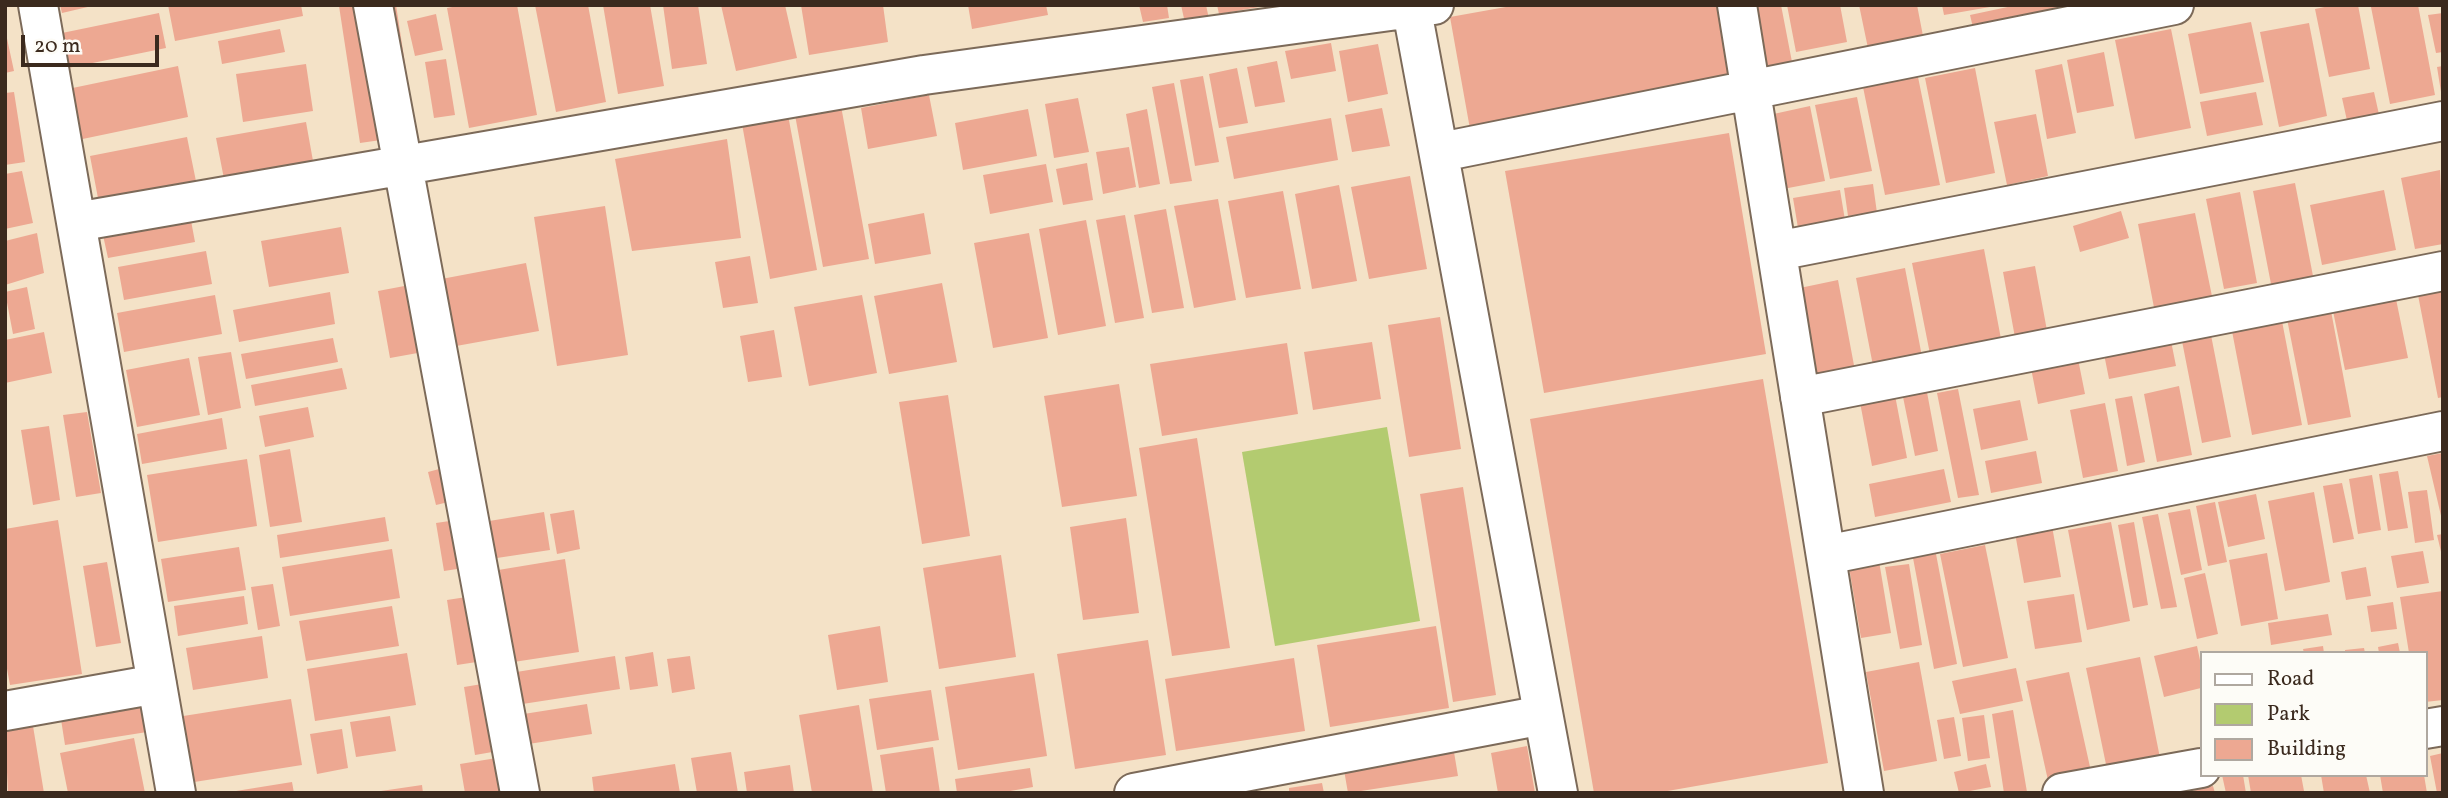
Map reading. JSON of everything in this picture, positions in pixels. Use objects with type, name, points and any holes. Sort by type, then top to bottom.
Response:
[{"type":"street","points":[[38,5],[176,793]]},
{"type":"street","points":[[373,5],[520,793]]},
{"type":"street","points":[[1737,5],[1864,793]]},
{"type":"street","points":[[1441,152],[2174,5]]},
{"type":"street","points":[[76,222],[924,75],[1419,7],[1441,152],[1558,793]]},
{"type":"street","points":[[1777,251],[2443,121]]},
{"type":"street","points":[[1800,397],[2443,271]]},
{"type":"street","points":[[1826,555],[2443,431]]},
{"type":"street","points":[[5,711],[157,684]]},
{"type":"street","points":[[1134,793],[1544,715]]},
{"type":"street","points":[[2062,793],[2200,768]]},
{"type":"green space","points":[[1387,427],[1420,621],[1275,646],[1242,452]]},
{"type":"building","points":[[60,5],[92,5],[92,6],[62,13]]},
{"type":"building","points":[[168,5],[301,5],[303,16],[175,41]]},
{"type":"building","points":[[396,5],[416,135],[360,143],[339,6]]},
{"type":"building","points":[[463,5],[517,5],[537,115],[469,128],[447,8]]},
{"type":"building","points":[[535,5],[588,5],[606,102],[556,112]]},
{"type":"building","points":[[603,5],[650,5],[664,86],[618,94]]},
{"type":"building","points":[[663,5],[698,5],[707,64],[672,69]]},
{"type":"building","points":[[721,5],[785,5],[797,58],[736,71]]},
{"type":"building","points":[[801,5],[883,5],[888,42],[809,55]]},
{"type":"building","points":[[968,5],[1046,5],[1048,15],[972,29]]},
{"type":"building","points":[[1139,5],[1167,5],[1169,18],[1143,22]]},
{"type":"building","points":[[1181,5],[1206,5],[1209,19],[1185,23]]},
{"type":"building","points":[[1217,5],[1259,5],[1259,7],[1219,14]]},
{"type":"building","points":[[1517,5],[1727,5],[1740,82],[1470,129],[1450,17]]},
{"type":"building","points":[[1746,5],[1781,5],[1792,62],[1758,68]]},
{"type":"building","points":[[1787,5],[1840,5],[1847,42],[1796,52]]},
{"type":"building","points":[[1859,5],[1917,5],[1924,41],[1869,53]]},
{"type":"building","points":[[1942,5],[1990,5],[1990,7],[1944,15]]},
{"type":"building","points":[[2017,5],[2065,5],[2067,18],[1975,36],[1970,15]]},
{"type":"building","points":[[2334,5],[2358,5],[2370,69],[2329,77],[2315,9]]},
{"type":"building","points":[[2418,5],[2435,95],[2390,104],[2371,7]]},
{"type":"building","points":[[159,13],[166,48],[68,68],[62,33]]},
{"type":"building","points":[[2443,13],[2443,52],[2436,53],[2428,15]]},
{"type":"building","points":[[436,14],[443,50],[415,56],[407,21]]},
{"type":"building","points":[[2251,22],[2264,82],[2200,94],[2188,34]]},
{"type":"building","points":[[2309,23],[2327,116],[2279,127],[2260,32]]},
{"type":"building","points":[[5,29],[14,71],[5,73]]},
{"type":"building","points":[[280,29],[285,52],[222,64],[218,41]]},
{"type":"building","points":[[2171,29],[2191,128],[2135,139],[2115,40]]},
{"type":"building","points":[[1331,43],[1336,71],[1291,79],[1285,51]]},
{"type":"building","points":[[1378,44],[1388,94],[1348,102],[1339,51]]},
{"type":"building","points":[[2104,52],[2114,106],[2077,113],[2067,60]]},
{"type":"building","points":[[446,59],[455,115],[434,118],[425,62]]},
{"type":"building","points":[[1277,61],[1285,102],[1255,107],[1247,67]]},
{"type":"building","points":[[306,64],[313,111],[243,122],[236,74]]},
{"type":"building","points":[[2062,64],[2076,133],[2047,139],[2035,70]]},
{"type":"building","points":[[178,66],[188,117],[73,141],[63,90]]},
{"type":"building","points":[[2443,66],[2443,92],[2441,92],[2437,67]]},
{"type":"building","points":[[1237,68],[1248,123],[1219,128],[1209,74]]},
{"type":"building","points":[[1975,68],[1995,173],[1946,183],[1925,78]]},
{"type":"building","points":[[1203,76],[1219,162],[1195,166],[1180,80]]},
{"type":"building","points":[[1918,77],[1940,185],[1885,195],[1863,87]]},
{"type":"building","points":[[1174,83],[1192,181],[1170,184],[1152,87]]},
{"type":"building","points":[[14,92],[25,162],[5,165],[5,93]]},
{"type":"building","points":[[2256,92],[2263,125],[2207,136],[2200,102]]},
{"type":"building","points":[[2374,92],[2380,119],[2348,125],[2342,98]]},
{"type":"building","points":[[929,95],[937,136],[868,149],[861,108]]},
{"type":"building","points":[[1857,97],[1872,171],[1830,179],[1815,105]]},
{"type":"building","points":[[1078,98],[1089,152],[1054,158],[1045,104]]},
{"type":"building","points":[[841,106],[869,259],[823,267],[795,115]]},
{"type":"building","points":[[1810,106],[1825,181],[1783,189],[1769,115]]},
{"type":"building","points":[[1382,108],[1390,146],[1352,152],[1345,115]]},
{"type":"building","points":[[1028,109],[1037,156],[963,170],[955,123]]},
{"type":"building","points":[[1147,109],[1160,184],[1139,188],[1126,114]]},
{"type":"building","points":[[2036,114],[2048,176],[2007,185],[1994,122]]},
{"type":"building","points":[[788,115],[817,270],[770,279],[742,124]]},
{"type":"building","points":[[1331,118],[1338,160],[1234,179],[1226,137]]},
{"type":"building","points":[[306,122],[315,172],[226,189],[216,138]]},
{"type":"building","points":[[1729,133],[1766,354],[1544,393],[1505,171]]},
{"type":"building","points":[[187,137],[199,196],[101,214],[90,156]]},
{"type":"building","points":[[727,139],[741,238],[632,251],[615,159]]},
{"type":"building","points":[[1129,147],[1136,187],[1103,194],[1096,152]]},
{"type":"building","points":[[1087,163],[1093,200],[1063,205],[1056,169]]},
{"type":"building","points":[[1046,164],[1053,202],[990,214],[983,175]]},
{"type":"building","points":[[2440,170],[2443,244],[2415,249],[2401,178]]},
{"type":"building","points":[[22,171],[33,223],[5,229],[5,174]]},
{"type":"building","points":[[1410,176],[1427,269],[1369,279],[1351,187]]},
{"type":"building","points":[[2295,183],[2313,276],[2271,284],[2253,191]]},
{"type":"building","points":[[1873,184],[1877,213],[1848,216],[1844,188]]},
{"type":"building","points":[[1339,185],[1357,281],[1312,289],[1295,194]]},
{"type":"building","points":[[1840,190],[1845,220],[1798,228],[1793,198]]},
{"type":"building","points":[[2384,190],[2396,250],[2322,265],[2310,205]]},
{"type":"building","points":[[1283,191],[1301,289],[1246,298],[1228,201]]},
{"type":"building","points":[[2240,192],[2257,283],[2224,289],[2206,199]]},
{"type":"building","points":[[1218,199],[1236,300],[1194,308],[1174,206]]},
{"type":"building","points":[[605,206],[628,355],[557,366],[534,217]]},
{"type":"building","points":[[1166,209],[1184,308],[1152,313],[1134,215]]},
{"type":"building","points":[[189,210],[195,242],[108,258],[101,226]]},
{"type":"building","points":[[2121,211],[2129,238],[2080,252],[2073,226]]},
{"type":"building","points":[[924,213],[931,254],[875,264],[868,224]]},
{"type":"building","points":[[2195,213],[2214,306],[2156,318],[2138,224]]},
{"type":"building","points":[[1125,215],[1144,318],[1115,323],[1096,220]]},
{"type":"building","points":[[1086,220],[1106,326],[1058,335],[1039,229]]},
{"type":"building","points":[[341,227],[349,273],[269,287],[261,241]]},
{"type":"building","points":[[37,233],[44,273],[5,285],[5,241]]},
{"type":"building","points":[[1029,233],[1048,338],[993,348],[974,243]]},
{"type":"building","points":[[1984,249],[2001,339],[1930,354],[1912,263]]},
{"type":"building","points":[[206,251],[212,284],[124,300],[118,267]]},
{"type":"building","points":[[750,256],[758,303],[723,308],[715,262]]},
{"type":"building","points":[[526,263],[539,331],[390,358],[378,291]]},
{"type":"building","points":[[2035,266],[2048,336],[2016,343],[2003,272]]},
{"type":"building","points":[[1905,268],[1924,367],[1875,376],[1856,278]]},
{"type":"building","points":[[1838,280],[1856,376],[1814,384],[1795,289]]},
{"type":"building","points":[[942,283],[957,362],[889,374],[874,296]]},
{"type":"building","points":[[2443,285],[2443,397],[2438,398],[2417,290]]},
{"type":"building","points":[[27,287],[35,329],[13,334],[5,292]]},
{"type":"building","points":[[330,292],[335,324],[239,342],[233,310]]},
{"type":"building","points":[[215,295],[222,334],[124,352],[117,313]]},
{"type":"building","points":[[862,295],[877,373],[809,386],[794,307]]},
{"type":"building","points":[[2396,299],[2408,358],[2345,370],[2333,311]]},
{"type":"building","points":[[2331,311],[2351,417],[2308,425],[2287,319]]},
{"type":"building","points":[[2281,316],[2302,425],[2252,435],[2231,326]]},
{"type":"building","points":[[1440,317],[1461,449],[1409,457],[1388,325]]},
{"type":"building","points":[[774,330],[782,377],[748,382],[740,336]]},
{"type":"building","points":[[2210,330],[2231,437],[2202,443],[2181,336]]},
{"type":"building","points":[[44,332],[52,373],[5,383],[5,340]]},
{"type":"building","points":[[333,338],[338,362],[246,379],[241,354]]},
{"type":"building","points":[[2171,341],[2176,366],[2109,379],[2104,354]]},
{"type":"building","points":[[1372,342],[1381,399],[1313,410],[1304,352]]},
{"type":"building","points":[[1287,343],[1298,414],[1162,436],[1150,364]]},
{"type":"building","points":[[231,352],[241,408],[208,415],[198,357]]},
{"type":"building","points":[[2077,354],[2085,394],[2038,404],[2030,363]]},
{"type":"building","points":[[189,358],[200,415],[137,427],[126,370]]},
{"type":"building","points":[[342,368],[347,389],[255,406],[251,385]]},
{"type":"building","points":[[1763,379],[1828,763],[1656,793],[1594,793],[1530,419]]},
{"type":"building","points":[[1119,384],[1137,496],[1062,507],[1044,396]]},
{"type":"building","points":[[2179,386],[2192,455],[2157,462],[2144,394]]},
{"type":"building","points":[[1926,387],[1938,451],[1915,456],[1902,392]]},
{"type":"building","points":[[1958,389],[1979,495],[1958,498],[1937,393]]},
{"type":"building","points":[[1894,390],[1907,458],[1872,466],[1859,397]]},
{"type":"building","points":[[948,395],[970,536],[922,544],[899,402]]},
{"type":"building","points":[[2132,396],[2145,462],[2127,466],[2115,399]]},
{"type":"building","points":[[2020,400],[2028,440],[1981,450],[1973,409]]},
{"type":"building","points":[[2105,403],[2118,471],[2083,478],[2070,410]]},
{"type":"building","points":[[308,407],[314,437],[265,447],[259,416]]},
{"type":"building","points":[[87,412],[101,493],[76,497],[63,415]]},
{"type":"building","points":[[222,418],[227,449],[142,464],[137,434]]},
{"type":"building","points":[[49,426],[60,500],[33,505],[21,430]]},
{"type":"building","points":[[1197,438],[1230,648],[1172,656],[1139,448]]},
{"type":"building","points":[[290,449],[302,522],[270,527],[259,455]]},
{"type":"building","points":[[2036,451],[2042,483],[1991,493],[1985,461]]},
{"type":"building","points":[[2443,453],[2443,520],[2442,520],[2427,456]]},
{"type":"building","points":[[247,459],[257,526],[158,542],[147,475]]},
{"type":"building","points":[[454,465],[461,499],[436,505],[428,472]]},
{"type":"building","points":[[1944,469],[1951,502],[1875,517],[1869,484]]},
{"type":"building","points":[[2398,471],[2408,528],[2388,531],[2379,474]]},
{"type":"building","points":[[2372,475],[2381,530],[2358,534],[2349,479]]},
{"type":"building","points":[[2342,483],[2354,539],[2333,543],[2323,486]]},
{"type":"building","points":[[1463,487],[1496,695],[1453,702],[1420,494]]},
{"type":"building","points":[[2427,490],[2434,540],[2415,543],[2408,492]]},
{"type":"building","points":[[2314,492],[2330,582],[2285,591],[2268,501]]},
{"type":"building","points":[[2256,494],[2265,539],[2228,547],[2218,502]]},
{"type":"building","points":[[2215,502],[2227,562],[2208,566],[2196,506]]},
{"type":"building","points":[[2190,509],[2202,570],[2181,575],[2168,513]]},
{"type":"building","points":[[574,510],[580,549],[557,554],[550,514]]},
{"type":"building","points":[[544,512],[550,550],[477,561],[471,524]]},
{"type":"building","points":[[2158,514],[2177,607],[2161,609],[2142,517]]},
{"type":"building","points":[[385,517],[389,541],[280,558],[277,535]]},
{"type":"building","points":[[1126,518],[1139,613],[1083,620],[1070,527]]},
{"type":"building","points":[[463,519],[470,567],[444,571],[436,523]]},
{"type":"building","points":[[58,520],[82,674],[10,685],[5,658],[5,529]]},
{"type":"building","points":[[2111,522],[2130,621],[2087,630],[2068,530]]},
{"type":"building","points":[[2134,522],[2148,605],[2133,608],[2118,525]]},
{"type":"building","points":[[2052,526],[2061,577],[2024,583],[2015,533]]},
{"type":"building","points":[[2443,534],[2443,555],[2442,556],[2437,535]]},
{"type":"building","points":[[1985,545],[2008,658],[1963,667],[1940,554]]},
{"type":"building","points":[[239,547],[246,590],[168,602],[161,559]]},
{"type":"building","points":[[392,549],[400,598],[290,616],[282,567]]},
{"type":"building","points":[[2423,551],[2429,583],[2397,588],[2391,556]]},
{"type":"building","points":[[2267,553],[2278,619],[2241,626],[2229,560]]},
{"type":"building","points":[[1936,554],[1957,664],[1934,669],[1913,558]]},
{"type":"building","points":[[1001,555],[1016,657],[939,669],[923,568]]},
{"type":"building","points":[[565,559],[579,652],[494,665],[480,573]]},
{"type":"building","points":[[1879,561],[1891,633],[1861,638],[1849,567]]},
{"type":"building","points":[[107,562],[121,643],[96,647],[83,566]]},
{"type":"building","points":[[1909,564],[1922,645],[1900,649],[1885,567]]},
{"type":"building","points":[[2366,567],[2371,596],[2346,600],[2341,572]]},
{"type":"building","points":[[2205,573],[2218,634],[2197,639],[2184,578]]},
{"type":"building","points":[[273,584],[280,626],[258,630],[251,587]]},
{"type":"building","points":[[2443,591],[2443,700],[2427,702],[2427,651],[2409,651],[2400,597]]},
{"type":"building","points":[[2074,594],[2082,642],[2035,649],[2027,601]]},
{"type":"building","points":[[244,596],[248,624],[178,636],[174,606]]},
{"type":"building","points":[[473,596],[483,661],[457,665],[447,600]]},
{"type":"building","points":[[2393,602],[2397,629],[2371,632],[2367,606]]},
{"type":"building","points":[[392,606],[399,646],[306,661],[299,621]]},
{"type":"building","points":[[2328,614],[2332,635],[2271,645],[2268,623]]},
{"type":"building","points":[[880,626],[888,682],[837,690],[828,635]]},
{"type":"building","points":[[1436,626],[1449,708],[1330,727],[1317,645]]},
{"type":"building","points":[[262,636],[268,678],[193,690],[186,648]]},
{"type":"building","points":[[1148,640],[1166,755],[1075,769],[1057,654]]},
{"type":"building","points":[[2398,643],[2400,651],[2379,651],[2378,647]]},
{"type":"building","points":[[2197,646],[2200,688],[2164,697],[2154,656]]},
{"type":"building","points":[[2323,646],[2324,651],[2304,651]]},
{"type":"building","points":[[2364,648],[2365,651],[2345,651]]},
{"type":"building","points":[[653,652],[658,686],[630,690],[625,657]]},
{"type":"building","points":[[407,653],[416,705],[315,721],[307,669]]},
{"type":"building","points":[[615,656],[620,689],[503,707],[498,675]]},
{"type":"building","points":[[690,656],[695,689],[672,693],[667,659]]},
{"type":"building","points":[[2140,657],[2161,763],[2108,774],[2086,668]]},
{"type":"building","points":[[1294,658],[1305,731],[1176,751],[1165,679]]},
{"type":"building","points":[[1919,662],[1937,761],[1884,771],[1866,672]]},
{"type":"building","points":[[2016,668],[2023,701],[1960,714],[1952,681]]},
{"type":"building","points":[[2069,672],[2092,776],[2049,785],[2026,681]]},
{"type":"building","points":[[1034,673],[1047,756],[958,770],[945,687]]},
{"type":"building","points":[[494,682],[504,750],[475,755],[464,687]]},
{"type":"building","points":[[931,690],[939,740],[877,750],[869,699]]},
{"type":"building","points":[[291,699],[302,765],[188,783],[177,717]]},
{"type":"building","points":[[142,700],[147,732],[65,745],[60,713]]},
{"type":"building","points":[[587,704],[592,734],[516,746],[511,716]]},
{"type":"building","points":[[859,705],[873,793],[812,793],[799,715]]},
{"type":"building","points":[[2013,710],[2027,792],[2004,793],[1992,714]]},
{"type":"building","points":[[1984,715],[1990,758],[1968,761],[1962,718]]},
{"type":"building","points":[[390,716],[396,751],[356,757],[350,722]]},
{"type":"building","points":[[1954,717],[1961,756],[1944,759],[1937,720]]},
{"type":"building","points":[[33,726],[44,793],[8,793],[5,730]]},
{"type":"building","points":[[342,729],[348,768],[317,774],[310,734]]},
{"type":"building","points":[[134,738],[145,793],[68,793],[60,753]]},
{"type":"building","points":[[1527,746],[1535,793],[1498,793],[1491,753]]},
{"type":"building","points":[[933,747],[940,793],[886,793],[880,755]]},
{"type":"building","points":[[731,752],[738,793],[697,793],[691,758]]},
{"type":"building","points":[[1454,752],[1458,776],[1348,793],[1344,770]]},
{"type":"building","points":[[2443,753],[2443,793],[2437,793],[2430,756]]},
{"type":"building","points":[[521,754],[527,793],[465,793],[460,764]]},
{"type":"building","points":[[675,764],[680,793],[594,793],[592,777]]},
{"type":"building","points":[[1986,764],[1991,787],[1959,793],[1954,772]]},
{"type":"building","points":[[790,765],[794,793],[747,793],[744,772]]},
{"type":"building","points":[[1030,768],[1033,787],[999,793],[957,793],[955,779]]},
{"type":"building","points":[[2222,777],[2243,777],[2246,793],[2226,793]]},
{"type":"building","points":[[2248,777],[2301,777],[2304,791],[2251,793]]},
{"type":"building","points":[[2321,777],[2366,777],[2370,793],[2324,793]]},
{"type":"building","points":[[2380,777],[2424,777],[2427,793],[2383,793]]},
{"type":"building","points":[[292,782],[294,793],[236,793],[236,791]]},
{"type":"building","points":[[1322,783],[1324,793],[1289,793],[1289,788]]},
{"type":"building","points":[[422,785],[423,793],[381,793],[381,791]]},
{"type":"building","points":[[2213,786],[2215,793],[2187,793],[2187,792]]}]
